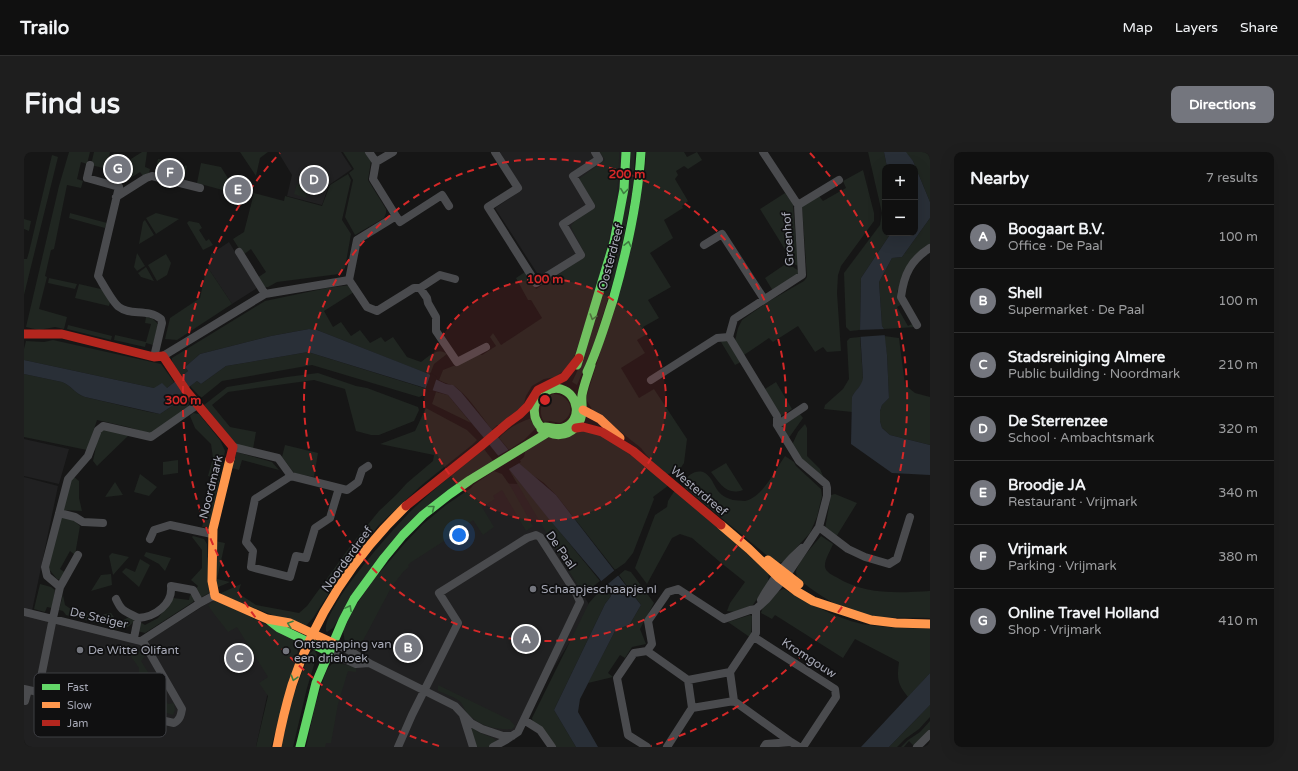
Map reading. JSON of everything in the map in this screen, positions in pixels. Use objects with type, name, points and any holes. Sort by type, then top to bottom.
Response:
[{"type":"main road","name":"Oosterdreef","points":[[560,389],[573,374],[609,264],[620,221],[625,178],[626,152]]},
{"type":"main road","name":"Oosterdreef","points":[[580,407],[591,366],[603,332],[626,255],[637,201],[641,152]]},
{"type":"main road","points":[[24,334],[36,336],[50,333],[62,334],[154,357],[163,356],[174,376],[187,393],[233,446]]},
{"type":"main road","name":"Oosterdreef","points":[[531,409],[532,396],[538,389],[556,382],[565,376],[579,358]]},
{"type":"main road","points":[[553,388],[568,392],[580,407],[576,428],[564,434],[556,435],[544,431],[537,422],[531,409],[542,394],[553,388]]},
{"type":"main road","points":[[300,747],[316,683],[342,620],[354,599],[384,558],[403,535],[423,515],[450,494],[470,480],[496,466],[517,452],[544,431],[546,427],[557,429],[569,426],[575,419],[580,407]]},
{"type":"main road","name":"Westerdreef","points":[[580,407],[611,429],[633,451],[749,549],[764,557],[781,576],[815,595],[825,604],[851,614],[877,620],[930,624]]},
{"type":"main road","name":"Noorderdreef","points":[[277,747],[296,674],[311,638],[338,589],[372,542],[396,516],[447,473],[509,422],[531,409]]},
{"type":"main road","name":"Westerdreef","points":[[576,428],[583,427],[602,432],[633,451]]},
{"type":"main road","name":"Noordmark","points":[[216,596],[212,581],[212,534],[233,446]]},
{"type":"main road","points":[[216,596],[267,619],[290,623],[311,638],[331,647]]},
{"type":"street","points":[[369,152],[376,162],[373,179],[400,222],[442,196],[449,206]]},
{"type":"street","points":[[376,162],[393,152]]},
{"type":"street","points":[[495,152],[518,188],[488,207],[536,283],[582,254],[563,224],[591,206],[573,176],[599,159],[595,152]]},
{"type":"street","name":"Groenhof","points":[[729,337],[734,319],[802,275],[798,205],[763,152]]},
{"type":"street","points":[[90,165],[87,178],[119,188],[98,276],[118,307],[124,310],[153,314],[161,319],[162,323],[154,357]]},
{"type":"street","points":[[116,197],[146,178],[152,176],[200,188]]},
{"type":"street","name":"Groenhof","points":[[798,205],[840,180]]},
{"type":"street","points":[[396,216],[357,240],[349,280],[367,307],[377,311],[414,288],[420,288],[440,275],[455,279]]},
{"type":"street","points":[[704,245],[722,234],[764,299]]},
{"type":"street","points":[[918,325],[900,297],[903,284],[910,268],[918,256],[930,248]]},
{"type":"street","points":[[239,252],[265,294]]},
{"type":"street","points":[[163,356],[265,294],[349,280]]},
{"type":"street","points":[[420,288],[427,298],[436,318],[436,331],[457,362],[486,347]]},
{"type":"street","points":[[651,380],[717,338],[729,337],[777,416],[777,425],[799,461],[826,484],[827,496],[819,527],[806,545],[800,557],[781,576],[756,609],[756,633],[730,672],[734,701]]},
{"type":"street","points":[[60,587],[47,576],[45,567],[68,479],[88,456],[98,430],[103,426],[151,437],[197,405]]},
{"type":"street","points":[[777,425],[804,407]]},
{"type":"street","points":[[233,446],[278,458],[291,476],[347,490],[358,482],[362,470],[368,466]]},
{"type":"street","points":[[291,476],[255,499],[246,542],[253,551],[251,567],[290,577],[296,556],[306,558],[315,528],[330,518],[339,488]]},
{"type":"street","points":[[59,513],[76,517],[82,522],[103,523]]},
{"type":"street","points":[[819,527],[848,549],[865,557],[889,564],[897,559],[910,517]]},
{"type":"street","name":"Noordmark","points":[[150,539],[154,530],[170,525],[212,534]]},
{"type":"street","name":"De Paal","points":[[398,747],[412,715],[458,623],[439,593],[527,538],[536,535],[540,537],[578,596],[580,602],[518,732],[493,747]]},
{"type":"street","points":[[52,618],[60,587],[78,555]]},
{"type":"street","points":[[116,599],[120,608],[126,613],[138,618],[148,617],[158,612],[168,601],[171,594],[170,586],[193,590],[200,603]]},
{"type":"street","points":[[647,747],[628,736],[617,678],[634,653],[647,650],[652,644],[648,622],[668,592],[678,589],[724,619],[756,609]]},
{"type":"street","name":"De Steiger","points":[[137,640],[154,634],[200,603],[216,596]]},
{"type":"street","name":"De Steiger","points":[[24,612],[144,643],[161,673]]},
{"type":"street","name":"De Steiger","points":[[42,673],[52,618]]},
{"type":"street","points":[[137,640],[138,618]]},
{"type":"street","name":"Kromgouw","points":[[754,637],[835,689],[836,697],[803,747]]},
{"type":"street","points":[[331,647],[356,664],[369,663],[455,706],[471,723],[482,729],[503,736],[513,736]]},
{"type":"street","points":[[647,650],[688,680],[692,708],[667,747]]},
{"type":"street","points":[[688,680],[730,672]]},
{"type":"street","name":"De Steiger","points":[[166,681],[182,709],[182,714],[178,721],[174,723],[166,721]]},
{"type":"street","name":"De Steiger","points":[[25,701],[26,690]]},
{"type":"street","points":[[692,708],[734,701],[799,747]]},
{"type":"street","points":[[462,713],[473,747]]},
{"type":"street","points":[[524,720],[540,730],[552,747]]},
{"type":"street","points":[[917,747],[930,734]]},
{"type":"street","points":[[764,747],[766,744],[791,742]]},
{"type":"shaded area","points":[[69,152],[90,152],[87,164],[81,162],[77,179],[83,181],[81,188],[67,185],[54,249],[51,250],[45,276],[47,277],[39,309],[67,317],[64,329],[55,327],[39,330],[26,327],[59,186]]},
{"type":"shaded area","points":[[94,152],[110,152],[107,169],[91,165]]},
{"type":"shaded area","points":[[142,152],[147,152],[145,167],[150,169],[149,173],[143,176],[140,172],[129,179],[127,177],[131,159]]},
{"type":"shaded area","points":[[240,152],[268,152],[260,158],[256,176]]},
{"type":"shaded area","points":[[278,152],[341,152],[352,169],[329,185],[322,205],[287,196],[292,175]]},
{"type":"shaded area","points":[[343,152],[365,152],[371,161],[368,180],[386,209],[384,218],[355,235],[345,217],[353,180],[349,173],[354,169]]},
{"type":"shaded area","points":[[500,152],[633,152],[600,317],[548,290],[495,208],[522,190]]},
{"type":"shaded area","points":[[600,152],[619,152],[615,205],[605,256],[574,358],[569,367],[555,377],[544,379],[532,386],[526,396],[523,407],[501,425],[497,425],[492,430],[459,389],[439,380],[443,370],[456,366],[477,353],[482,355],[496,346],[490,337],[493,333],[501,345],[542,318],[531,300],[528,300],[516,278],[525,272],[536,289],[586,256],[571,226],[575,221],[596,207],[579,179],[605,160]]},
{"type":"shaded area","points":[[630,152],[635,152],[633,188],[619,263],[592,350],[577,385],[572,382],[583,359]]},
{"type":"shaded area","points":[[646,152],[684,152],[687,157],[697,152],[702,160],[688,169],[684,166],[676,171],[678,175],[675,179],[688,201],[682,206],[683,208],[664,220],[673,238],[650,253],[671,287],[648,300],[659,318],[643,327],[647,334],[637,340],[645,353],[621,368],[639,398],[654,389],[687,439],[684,463],[680,469],[673,473],[667,474],[651,461],[641,448],[593,411],[587,401],[587,395],[627,264],[645,170]]},
{"type":"shaded area","points":[[868,152],[884,152],[886,164],[882,164],[882,213]]},
{"type":"shaded area","points":[[884,152],[906,152],[914,164],[886,164]]},
{"type":"shaded area","points":[[905,152],[930,152],[930,202],[918,173],[918,164],[914,164]]},
{"type":"shaded area","points":[[52,155],[58,157],[24,295],[24,259],[27,259],[29,252]]},
{"type":"shaded area","points":[[158,159],[161,159],[160,166],[183,171],[185,165],[187,166],[184,180],[182,179],[183,173],[159,167],[157,173],[155,173]]},
{"type":"shaded area","points":[[201,163],[221,167],[229,180],[226,191],[197,183]]},
{"type":"shaded area","points":[[863,170],[874,213],[874,221],[841,266],[838,275],[837,293],[841,351],[827,352],[823,347],[815,352],[798,326],[773,342],[769,338],[744,355],[735,341],[738,328],[742,320],[766,303],[804,281],[807,277],[802,206],[819,196],[823,201],[846,188],[843,181]]},
{"type":"shaded area","points":[[918,173],[930,202],[930,218],[918,235]]},
{"type":"shaded area","points":[[348,174],[351,180],[342,220],[351,234],[345,268],[339,274],[277,282],[268,287],[264,287],[257,278],[266,272],[251,249],[243,255],[233,239],[244,232],[254,193],[284,201],[285,196],[322,206],[330,185]]},
{"type":"shaded area","points":[[297,184],[309,187],[306,198],[294,194]]},
{"type":"shaded area","points":[[785,193],[793,204],[798,266],[794,264],[760,209]]},
{"type":"shaded area","points":[[70,213],[107,223],[105,228],[69,218]]},
{"type":"shaded area","points":[[156,213],[179,219],[156,234],[146,218]]},
{"type":"shaded area","points":[[882,213],[882,236],[889,236],[861,278],[860,330],[850,331],[846,327],[844,273],[880,225]]},
{"type":"shaded area","points":[[930,218],[930,245],[916,254],[906,269],[897,292],[902,304],[897,307],[908,326],[912,324],[915,327],[884,329],[882,326],[879,282],[892,258],[902,257]]},
{"type":"shaded area","points":[[24,219],[31,221],[29,231],[24,229]]},
{"type":"shaded area","points":[[145,220],[154,235],[139,244],[143,222]]},
{"type":"shaded area","points":[[189,221],[199,223],[202,228],[199,230],[206,241],[209,239],[213,245],[203,250],[187,223]]},
{"type":"shaded area","points":[[889,236],[917,236],[902,257],[892,258],[879,282],[882,326],[884,329],[887,355],[889,398],[882,405],[880,411],[880,421],[882,428],[890,435],[930,445],[930,475],[892,473],[851,444],[852,397],[863,378],[860,330],[861,278]]},
{"type":"shaded area","points":[[229,242],[257,288],[232,304],[208,268],[211,254]]},
{"type":"shaded area","points":[[137,253],[145,266],[137,271],[134,267]]},
{"type":"shaded area","points":[[166,254],[171,263],[167,275],[157,281],[148,265]]},
{"type":"shaded area","points":[[787,263],[799,271],[799,275],[773,291],[765,278]]},
{"type":"shaded area","points":[[146,267],[154,281],[141,277],[138,273]]},
{"type":"shaded area","points":[[208,268],[232,304],[177,340],[165,339],[170,318],[200,298],[206,270]]},
{"type":"shaded area","points":[[49,278],[77,284],[75,289],[48,283]]},
{"type":"shaded area","points":[[79,284],[105,290],[111,299],[109,306],[75,298]]},
{"type":"shaded area","points":[[350,285],[354,292],[324,311],[333,327],[341,322],[351,336],[360,330],[370,343],[381,337],[385,342],[393,337],[407,357],[421,362],[430,355],[440,351],[447,354],[434,364],[429,374],[317,330],[309,329],[271,336],[200,354],[185,367],[188,371],[182,376],[175,368],[172,358],[265,301],[327,288]]},
{"type":"shaded area","points":[[146,317],[153,319],[158,324],[153,345],[146,343],[145,347],[114,340],[115,335],[146,342],[151,324],[145,323]]},
{"type":"shaded area","points":[[68,325],[112,336],[111,340],[67,329]]},
{"type":"shaded area","points":[[309,329],[317,330],[429,374],[433,378],[446,384],[453,385],[461,392],[520,464],[556,495],[641,605],[630,624],[615,631],[580,699],[578,712],[598,747],[576,747],[554,710],[605,604],[611,596],[599,578],[448,395],[308,352],[226,366],[201,384],[197,381],[172,400],[175,404],[160,414],[85,397],[78,394],[62,382],[24,374],[24,360],[154,388],[162,383],[167,388],[188,371],[185,367],[200,354],[271,336]]},
{"type":"shaded area","points":[[884,336],[899,338],[905,385],[915,393],[930,397],[930,445],[890,435],[882,428],[880,411],[882,405],[889,398],[887,355]]},
{"type":"shaded area","points":[[860,337],[863,382],[853,395],[852,412],[824,409],[825,405],[843,389],[849,379],[847,341],[850,338]]},
{"type":"shaded area","points":[[53,340],[161,364],[174,382],[167,388],[154,388],[24,360],[26,341],[44,342]]},
{"type":"shaded area","points":[[726,340],[741,362],[735,365],[721,342]]},
{"type":"shaded area","points":[[308,352],[427,389],[424,395],[419,397],[312,365],[222,381],[201,398],[190,386],[197,381],[201,384],[226,366]]},
{"type":"shaded area","points":[[318,373],[356,386],[367,388],[418,407],[419,410],[414,421],[379,435],[371,435],[356,431],[345,389],[314,380],[228,392],[212,405],[230,427],[256,432],[253,449],[235,444],[204,405],[227,387]]},
{"type":"shaded area","points":[[24,374],[62,382],[78,394],[85,397],[160,414],[175,404],[171,400],[182,392],[189,402],[188,408],[150,434],[97,420],[87,450],[24,437]]},
{"type":"shaded area","points":[[776,382],[792,409],[780,417],[765,389]]},
{"type":"shaded area","points":[[436,392],[448,395],[471,423],[432,404]]},
{"type":"shaded area","points":[[553,394],[564,397],[570,406],[569,415],[560,423],[550,421],[544,422],[541,414],[543,402]]},
{"type":"shaded area","points":[[426,408],[467,430],[477,440],[423,484],[378,526],[342,573],[313,618],[306,626],[300,626],[219,594],[241,584],[238,593],[256,605],[299,613],[307,606],[352,544],[379,511],[407,483],[433,461],[434,455],[380,444],[415,431]]},
{"type":"shaded area","points":[[193,413],[199,414],[220,440],[225,451],[210,528],[202,527],[215,478],[208,476],[213,458],[211,444],[195,428],[190,416]]},
{"type":"shaded area","points":[[800,414],[803,418],[788,439],[780,426]]},
{"type":"shaded area","points":[[532,418],[537,427],[524,440],[509,450],[499,438],[514,426]]},
{"type":"shaded area","points":[[805,424],[807,428],[807,456],[820,469],[825,481],[801,460],[792,445],[798,432]]},
{"type":"shaded area","points":[[103,429],[129,435],[97,466],[93,461],[99,432]]},
{"type":"shaded area","points":[[582,430],[609,438],[669,485],[653,497],[654,499],[633,553],[625,563],[615,570],[556,495],[518,462],[524,457],[525,452],[542,439]]},
{"type":"shaded area","points":[[24,439],[69,449],[59,484],[24,476]]},
{"type":"shaded area","points":[[285,445],[318,453],[314,477],[294,473],[282,457]]},
{"type":"shaded area","points":[[484,449],[494,462],[438,500],[339,618],[333,628],[327,632],[328,620],[336,604],[347,586],[377,548],[414,508]]},
{"type":"shaded area","points":[[236,452],[272,462],[279,470],[242,460],[239,470],[232,468]]},
{"type":"shaded area","points":[[785,456],[794,462],[796,466],[821,489],[822,496],[817,517],[810,533],[783,562],[776,563],[685,488],[685,482],[686,479],[693,473],[702,472],[709,476],[721,494],[733,500],[745,501],[763,489]]},
{"type":"shaded area","points":[[178,460],[178,473],[163,475],[163,462]]},
{"type":"shaded area","points":[[726,463],[743,490],[728,490],[711,472]]},
{"type":"shaded area","points":[[508,468],[600,581],[591,588],[578,586]]},
{"type":"shaded area","points":[[494,471],[502,474],[533,526],[526,531],[502,490],[493,496],[495,499],[482,507],[494,527],[483,535],[473,520],[461,530],[410,563],[408,565],[409,567],[392,586],[358,650],[349,647],[345,642],[343,631],[354,608],[374,579],[423,524],[446,505]]},
{"type":"shaded area","points":[[140,474],[157,487],[149,496],[134,492]]},
{"type":"shaded area","points":[[73,476],[79,481],[79,498],[82,511],[63,510],[69,480]]},
{"type":"shaded area","points":[[24,477],[58,486],[32,611],[24,610]]},
{"type":"shaded area","points":[[115,482],[123,495],[105,497]]},
{"type":"shaded area","points":[[500,483],[519,484],[591,608],[514,731],[486,747],[312,747],[331,680],[361,616],[386,580]]},
{"type":"shaded area","points":[[675,490],[769,572],[768,582],[753,605],[735,612],[727,611],[730,603],[745,582],[692,538],[680,534],[672,538],[647,584],[635,568],[655,515],[667,507],[668,501]]},
{"type":"shaded area","points":[[835,494],[857,503],[836,537],[825,529],[831,495]]},
{"type":"shaded area","points":[[62,515],[72,519],[80,526],[75,555],[70,551],[60,569],[66,573],[61,580],[57,579],[48,568]]},
{"type":"shaded area","points":[[821,536],[833,544],[825,564],[825,567],[829,573],[847,583],[870,590],[882,592],[930,591],[930,618],[871,616],[851,611],[832,602],[797,578],[796,572],[799,564]]},
{"type":"shaded area","points":[[192,537],[204,539],[207,544],[209,593],[200,598],[195,590],[198,586],[191,580],[202,568],[202,550]]},
{"type":"shaded area","points":[[215,541],[225,543],[217,579],[230,582],[216,588]]},
{"type":"shaded area","points":[[146,552],[171,558],[165,571],[159,564],[144,556]]},
{"type":"shaded area","points":[[112,553],[129,557],[113,575],[109,556]]},
{"type":"shaded area","points":[[140,559],[150,565],[139,587],[122,572],[126,568],[135,572]]},
{"type":"shaded area","points":[[625,570],[631,572],[654,603],[640,629],[646,644],[632,647],[625,658],[620,655],[608,673],[613,677],[588,683],[615,631],[630,624],[641,605],[619,575]]},
{"type":"shaded area","points":[[111,574],[112,585],[91,591],[101,575]]},
{"type":"shaded area","points":[[40,584],[51,587],[55,590],[52,608],[47,607],[45,612],[34,609]]},
{"type":"shaded area","points":[[604,586],[611,596],[605,604],[554,710],[576,747],[555,747],[533,722],[532,718],[589,603]]},
{"type":"shaded area","points":[[784,589],[842,618],[862,624],[896,628],[930,629],[930,673],[908,697],[899,681],[899,662],[855,639],[843,658],[775,615],[772,619],[761,613],[764,605],[770,598]]},
{"type":"shaded area","points":[[63,595],[65,605],[78,612],[87,615],[102,615],[111,613],[118,623],[131,616],[134,621],[128,627],[119,629],[66,615],[63,611],[59,610]]},
{"type":"shaded area","points":[[190,595],[194,596],[195,599],[193,602],[145,633],[137,631],[140,622],[145,625],[158,618],[173,598],[189,600]]},
{"type":"shaded area","points":[[213,600],[241,619],[272,673],[256,747],[24,747],[24,615],[149,640]]},
{"type":"shaded area","points":[[216,600],[288,635],[296,643],[298,652],[271,747],[256,747],[268,696],[259,683],[268,677],[237,627],[228,632],[210,609],[208,605]]},
{"type":"shaded area","points":[[750,615],[752,616],[751,638],[728,622]]},
{"type":"shaded area","points":[[127,645],[138,648],[145,656],[141,661],[149,673],[139,673],[139,668],[126,649]]},
{"type":"shaded area","points":[[314,650],[317,655],[307,688],[293,747],[281,747],[292,699],[309,654]]},
{"type":"shaded area","points":[[337,663],[356,667],[356,672],[348,671],[338,704],[331,743],[326,743],[325,747],[306,747],[315,706],[324,677],[328,668],[332,664]]},
{"type":"shaded area","points":[[930,673],[930,705],[889,747],[861,747]]},
{"type":"shaded area","points":[[438,685],[510,720],[515,726],[512,729],[506,729],[494,728],[482,724],[467,713],[460,701],[438,691]]},
{"type":"shaded area","points":[[166,701],[168,704],[174,703],[175,710],[173,715],[166,713]]},
{"type":"shaded area","points":[[930,705],[930,717],[919,729],[897,747],[889,747]]},
{"type":"shaded area","points":[[930,721],[930,729],[914,746],[909,741],[904,747],[901,747],[920,732]]},
{"type":"shaded area","points":[[471,726],[478,732],[497,741],[488,747],[476,747]]},
{"type":"pier","points":[[886,329],[886,335],[858,337],[858,330]]},
{"type":"pier","points":[[431,373],[437,377],[432,392],[425,390]]},
{"type":"pier","points":[[510,449],[521,462],[507,470],[496,457]]},
{"type":"pier","points":[[616,569],[620,574],[603,588],[599,583]]},
{"type":"traffic: fast","points":[[577,365],[614,242],[624,189],[626,152]]},
{"type":"traffic: fast","points":[[587,372],[595,354],[613,300],[623,263],[635,208],[641,152]]},
{"type":"traffic: fast","points":[[541,429],[545,427],[561,429],[569,425],[574,420],[576,408],[572,396],[557,388],[549,390],[539,397],[535,405],[537,422],[542,428],[549,432],[556,435],[572,431],[578,424],[582,413],[582,395],[591,365]]},
{"type":"traffic: fast","points":[[300,747],[316,683],[343,620],[354,599],[384,558],[403,535],[423,515],[450,494],[470,480],[547,433]]},
{"type":"traffic: fast","points":[[270,621],[279,628],[329,652]]},
{"type":"traffic: slow","points":[[583,410],[600,419],[620,438]]},
{"type":"traffic: slow","points":[[230,459],[213,529],[212,581],[215,596],[267,619],[290,623],[333,643]]},
{"type":"traffic: slow","points":[[277,747],[292,685],[301,660],[324,611],[353,566],[387,525],[406,506]]},
{"type":"traffic: slow","points":[[721,525],[779,578],[796,591],[813,601],[871,620],[896,623],[930,624]]},
{"type":"traffic: slow","points":[[768,560],[799,584]]},
{"type":"traffic: jam","points":[[24,334],[62,334],[154,357],[163,356],[187,392],[233,447],[230,459]]},
{"type":"traffic: jam","points":[[406,506],[520,414],[528,406],[538,390],[564,377],[579,358]]},
{"type":"traffic: jam","points":[[576,428],[583,427],[602,432],[633,451],[721,525]]},
{"type":"place","name":"Online Travel Holland","points":[[118,169]]},
{"type":"place","name":"Vrijmark","points":[[170,173]]},
{"type":"place","name":"De Sterrenzee","points":[[314,180]]},
{"type":"place","name":"Broodje JA","points":[[238,190]]},
{"type":"place","name":"Schaapjeschaapje.nl","points":[[533,589]]},
{"type":"place","name":"Boogaart B.V.","points":[[526,639]]},
{"type":"place","name":"Shell","points":[[408,648]]},
{"type":"place","name":"De Witte Olifant","points":[[80,650]]},
{"type":"place","name":"Ontsnapping van een driehoek","points":[[286,651]]},
{"type":"place","name":"Stadsreiniging Almere","points":[[239,658]]}]
